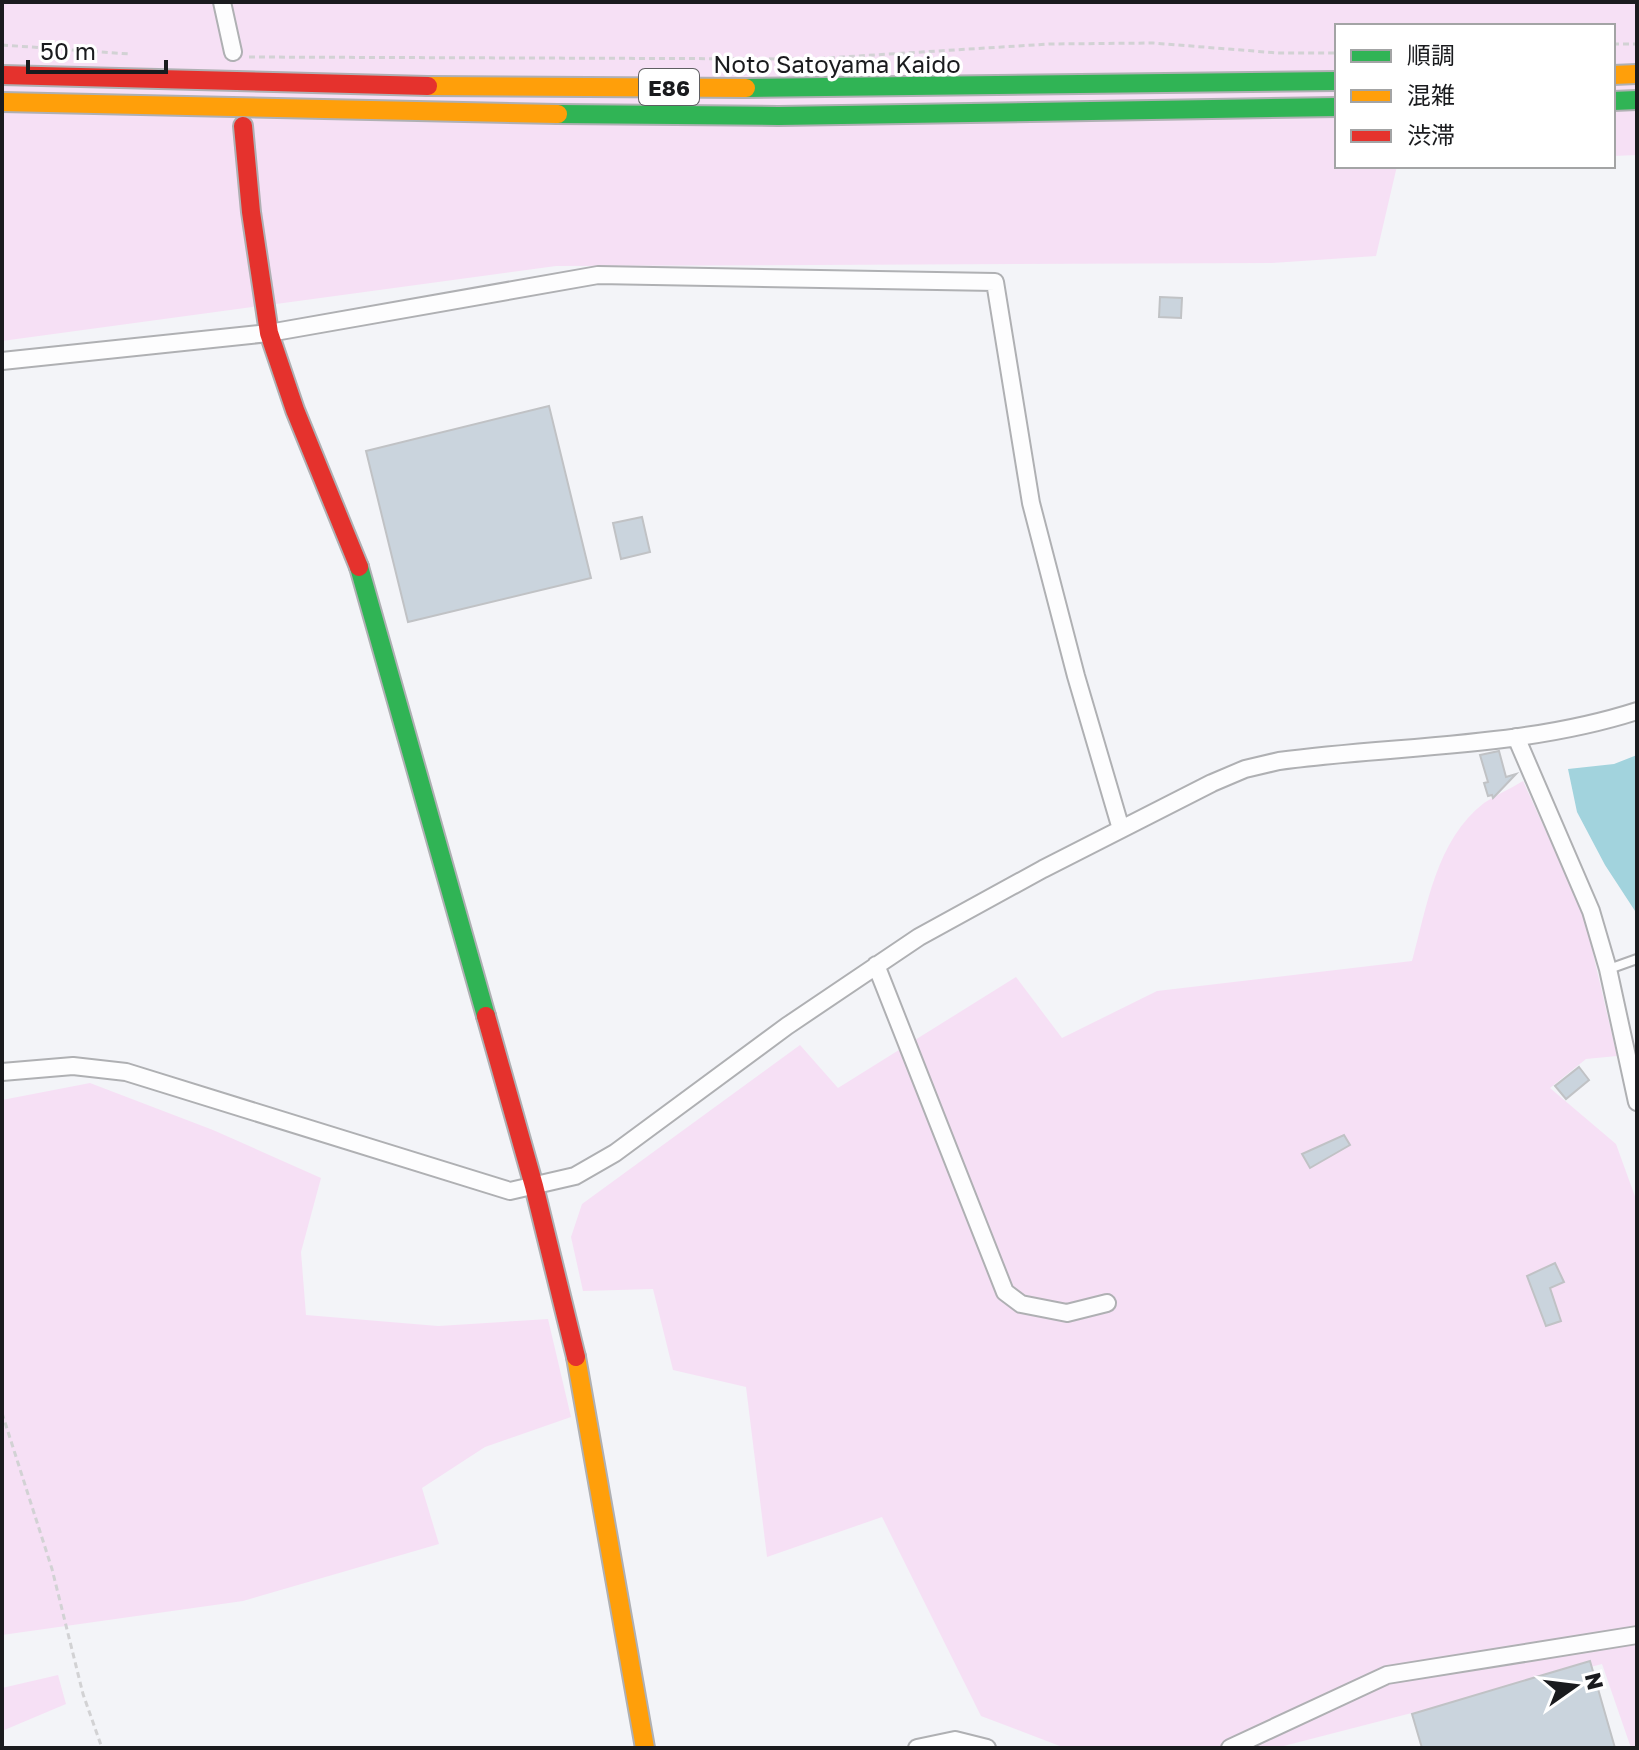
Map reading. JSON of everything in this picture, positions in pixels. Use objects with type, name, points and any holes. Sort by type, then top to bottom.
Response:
[{"type":"main road","points":[[1615,75],[1637,74]]},
{"type":"main road","name":"Noto Satoyama Kaido","points":[[2,75],[344,85],[742,88],[1051,87],[1335,81]]},
{"type":"main road","points":[[1615,101],[1637,100]]},
{"type":"main road","name":"E86","points":[[2,102],[391,112],[778,116],[1335,107]]},
{"type":"main road","points":[[243,126],[251,212],[269,333],[295,410],[362,576],[534,1186],[572,1332],[645,1748]]},
{"type":"street","points":[[222,2],[238,54]]},
{"type":"street","points":[[2,361],[269,333],[598,275],[995,282],[1031,503],[1076,676],[1121,829]]},
{"type":"street","points":[[2,1072],[73,1066],[126,1072],[510,1191],[534,1186],[575,1176],[615,1153],[787,1026],[919,937],[1212,783],[1245,769],[1279,761],[1516,737],[1580,728],[1637,711]]},
{"type":"street","points":[[1516,737],[1591,911],[1608,969],[1637,1102]]},
{"type":"street","points":[[876,965],[1005,1292],[1021,1304],[1067,1313],[1107,1303]]},
{"type":"street","points":[[1230,1748],[1387,1675],[1637,1635]]},
{"type":"street","points":[[917,1748],[955,1740],[987,1748]]},
{"type":"lane","points":[[1608,969],[1637,959]]},
{"type":"path","points":[[238,54],[810,59],[1050,44],[1153,43],[1278,53],[1335,53]]},
{"type":"path","points":[[1615,44],[1637,44]]},
{"type":"path","points":[[2,45],[135,55]]},
{"type":"path","points":[[2,1413],[52,1569],[83,1694],[102,1748]]},
{"type":"shaded area","points":[[2,2],[1637,2],[1637,155],[1615,156],[1615,24],[1335,24],[1335,168],[1397,168],[1376,256],[1272,263],[556,266],[2,341]]},
{"type":"shaded area","points":[[1523,781],[1584,915],[1617,1056],[1586,1059],[1550,1088],[1616,1144],[1637,1202],[1637,1748],[1631,1748],[1602,1664],[1276,1748],[1065,1748],[981,1716],[882,1517],[767,1557],[746,1387],[673,1370],[653,1289],[583,1291],[571,1237],[582,1204],[800,1045],[838,1088],[1016,977],[1062,1038],[1157,991],[1412,961],[1436,876],[1455,836],[1484,803]]},
{"type":"shaded area","points":[[90,1083],[213,1130],[321,1178],[301,1252],[306,1315],[438,1326],[548,1319],[571,1417],[485,1447],[422,1488],[439,1544],[243,1601],[2,1635],[2,1100]]},
{"type":"shaded area","points":[[58,1675],[66,1704],[2,1731],[2,1688]]},
{"type":"water","points":[[1637,755],[1637,914],[1605,865],[1577,812],[1568,769],[1614,764]]},
{"type":"building","points":[[1160,297],[1182,298],[1181,318],[1159,317]]},
{"type":"building","points":[[549,406],[591,578],[408,622],[366,451]]},
{"type":"building","points":[[642,517],[650,552],[621,559],[613,523]]},
{"type":"building","points":[[1499,751],[1506,777],[1516,774],[1493,798],[1492,795],[1488,796],[1484,783],[1488,782],[1480,755]]},
{"type":"building","points":[[1579,1067],[1589,1080],[1566,1099],[1555,1086]]},
{"type":"building","points":[[1344,1135],[1350,1145],[1310,1168],[1302,1154]]},
{"type":"building","points":[[1555,1263],[1564,1282],[1550,1288],[1561,1321],[1546,1326],[1527,1276]]},
{"type":"building","points":[[1590,1661],[1615,1748],[1422,1748],[1412,1714]]},
{"type":"traffic: fast","points":[[746,88],[1335,81]]},
{"type":"traffic: fast","points":[[1615,101],[1637,100]]},
{"type":"traffic: fast","points":[[558,114],[778,116],[1335,107]]},
{"type":"traffic: fast","points":[[359,567],[486,1016]]},
{"type":"traffic: slow","points":[[1615,75],[1637,74]]},
{"type":"traffic: slow","points":[[428,86],[746,88]]},
{"type":"traffic: slow","points":[[2,102],[558,114]]},
{"type":"traffic: slow","points":[[576,1357],[645,1748]]},
{"type":"traffic: jam","points":[[2,75],[428,86]]},
{"type":"traffic: jam","points":[[243,126],[251,212],[269,333],[295,410],[359,567]]},
{"type":"traffic: jam","points":[[486,1016],[534,1186],[576,1357]]}]
